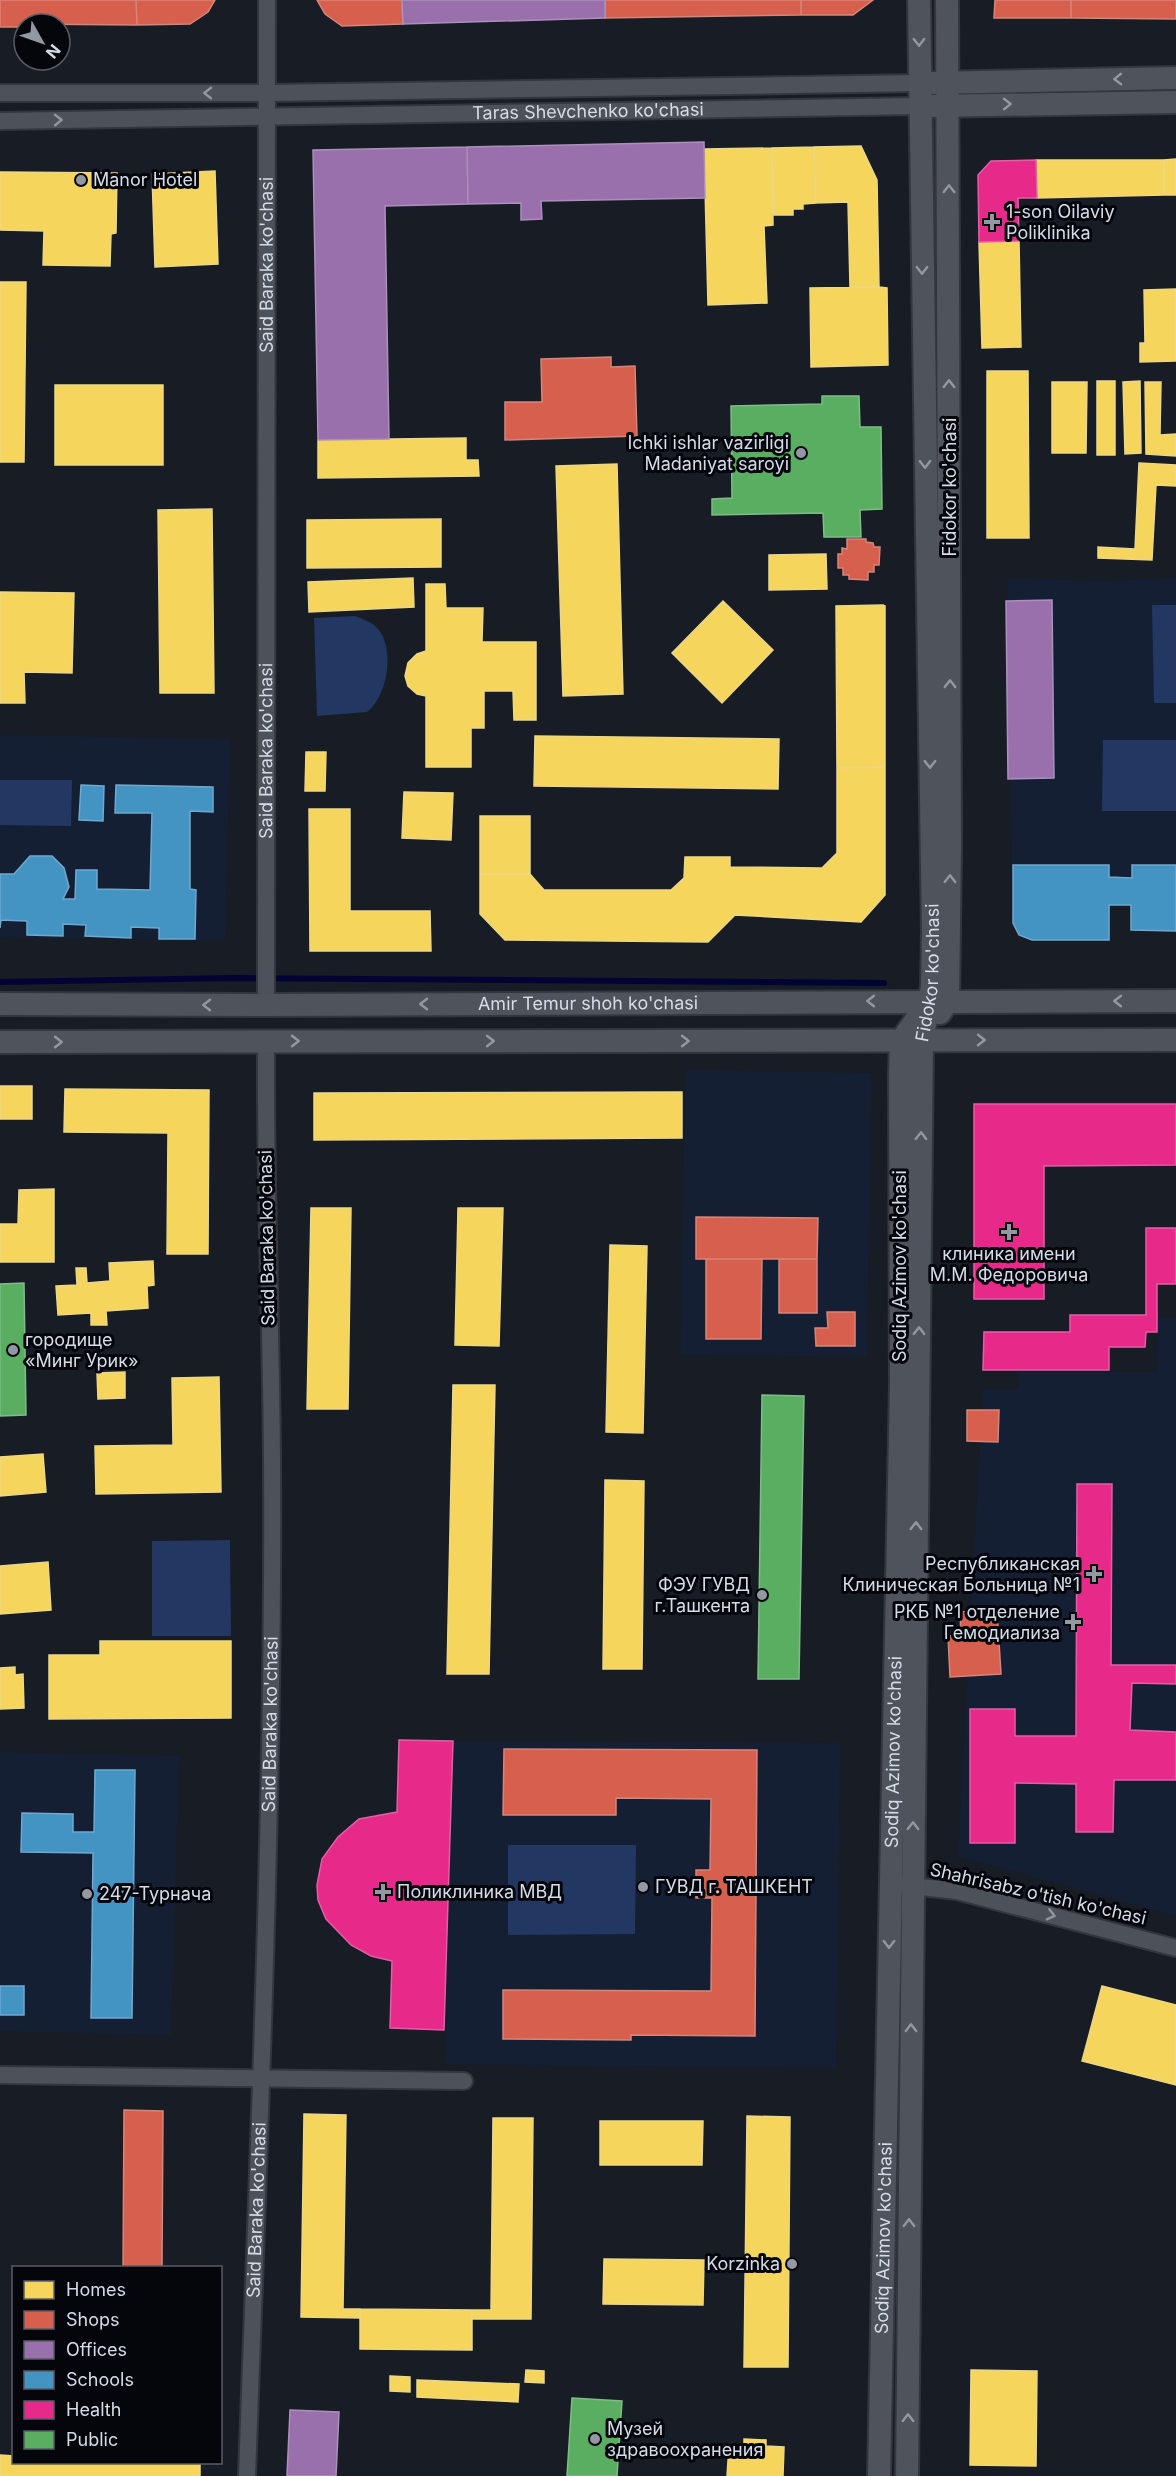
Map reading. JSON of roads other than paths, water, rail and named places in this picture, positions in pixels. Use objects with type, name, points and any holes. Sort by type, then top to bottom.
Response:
[{"type":"main road","name":"Fidokor ko'chasi","points":[[918,0],[933,933],[938,1001]]},
{"type":"main road","name":"Fidokor ko'chasi","points":[[912,1041],[938,1001],[950,859],[947,0]]},
{"type":"main road","name":"Taras Shevchenko ko'chasi","points":[[919,83],[1176,78]]},
{"type":"main road","name":"Taras Shevchenko ko'chasi","points":[[920,106],[1176,102]]},
{"type":"main road","name":"Amir Temur shoh ko'chasi","points":[[0,1004],[1176,1001]]},
{"type":"main road","name":"Said Baraka ko'chasi","points":[[266,1005],[266,1041]]},
{"type":"main road","points":[[0,1042],[1176,1040]]},
{"type":"main road","name":"Sodiq Azimov ko'chasi","points":[[908,2476],[902,1885],[904,1701],[901,1385],[912,1041]]},
{"type":"main road","name":"Sodiq Azimov ko'chasi","points":[[879,2476],[902,1885]]},
{"type":"street","name":"Said Baraka ko'chasi","points":[[266,1005],[267,0]]},
{"type":"street","name":"Taras Shevchenko ko'chasi","points":[[0,93],[267,93],[919,83]]},
{"type":"street","name":"Taras Shevchenko ko'chasi","points":[[0,121],[920,106]]},
{"type":"street","name":"Said Baraka ko'chasi","points":[[247,2476],[262,2079],[272,1461],[266,1180],[266,1041]]},
{"type":"street","name":"Shahrisabz o'tish ko'chasi","points":[[902,1885],[957,1892],[1176,1948]]},
{"type":"street","points":[[0,2075],[464,2081]]},
{"type":"waterway","points":[[0,982],[234,978],[884,983]]},
{"type":"place","name":"Manor Hotel","points":[[81,180]]},
{"type":"place","name":"1-son Oilaviy Poliklinika","points":[[992,222]]},
{"type":"place","name":"Ichki ishlar vazirligi Madaniyat saroyi","points":[[801,453]]},
{"type":"place","name":"клиника имени М.М. Федоровича","points":[[1009,1232]]},
{"type":"place","name":"городище «Минг Урик»","points":[[13,1350]]},
{"type":"place","name":"Республиканская Клиническая Больница №1","points":[[1094,1574]]},
{"type":"place","name":"ФЭУ ГУВД г.Ташкента","points":[[762,1595]]},
{"type":"place","name":"РКБ №1 отделение Гемодиализа","points":[[1073,1622]]},
{"type":"place","name":"ГУВД г. ТАШКЕНТ","points":[[643,1887]]},
{"type":"place","name":"Поликлиника МВД","points":[[383,1892]]},
{"type":"place","name":"247-Турнача","points":[[87,1894]]},
{"type":"place","name":"Korzinka","points":[[792,2264]]},
{"type":"place","name":"Музей здравоохранения","points":[[595,2439]]}]
